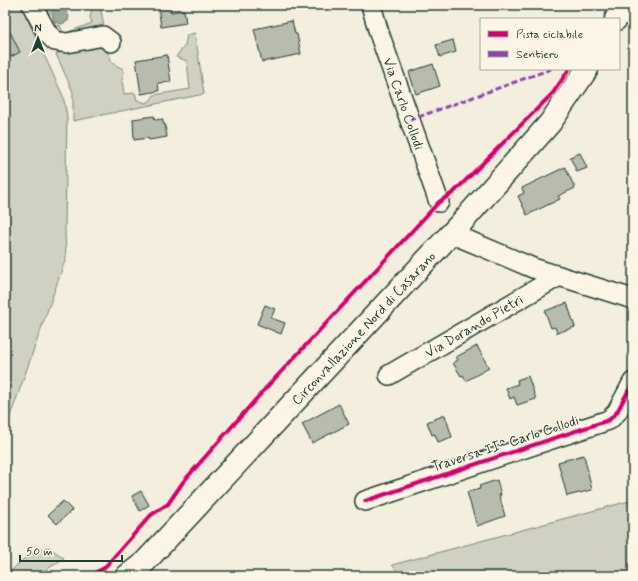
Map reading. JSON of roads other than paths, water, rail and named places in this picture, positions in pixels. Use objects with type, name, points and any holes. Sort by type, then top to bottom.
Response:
[{"type":"main road","points":[[617,18],[624,5]]},
{"type":"main road","name":"Circonvallazione Nord di Casarano","points":[[127,576],[144,563],[462,222],[550,123],[586,70]]},
{"type":"street","points":[[32,5],[47,33],[55,41],[67,42],[103,36],[111,42]]},
{"type":"street","name":"Via Carlo Collodi","points":[[371,5],[379,33],[439,202]]},
{"type":"street","points":[[462,238],[533,268],[633,299]]},
{"type":"street","name":"Via Dorando Pietri","points":[[389,376],[559,276]]},
{"type":"street","name":"Traversa II^ Carlo Collodi","points":[[365,502],[609,420],[617,412],[633,382]]}]
